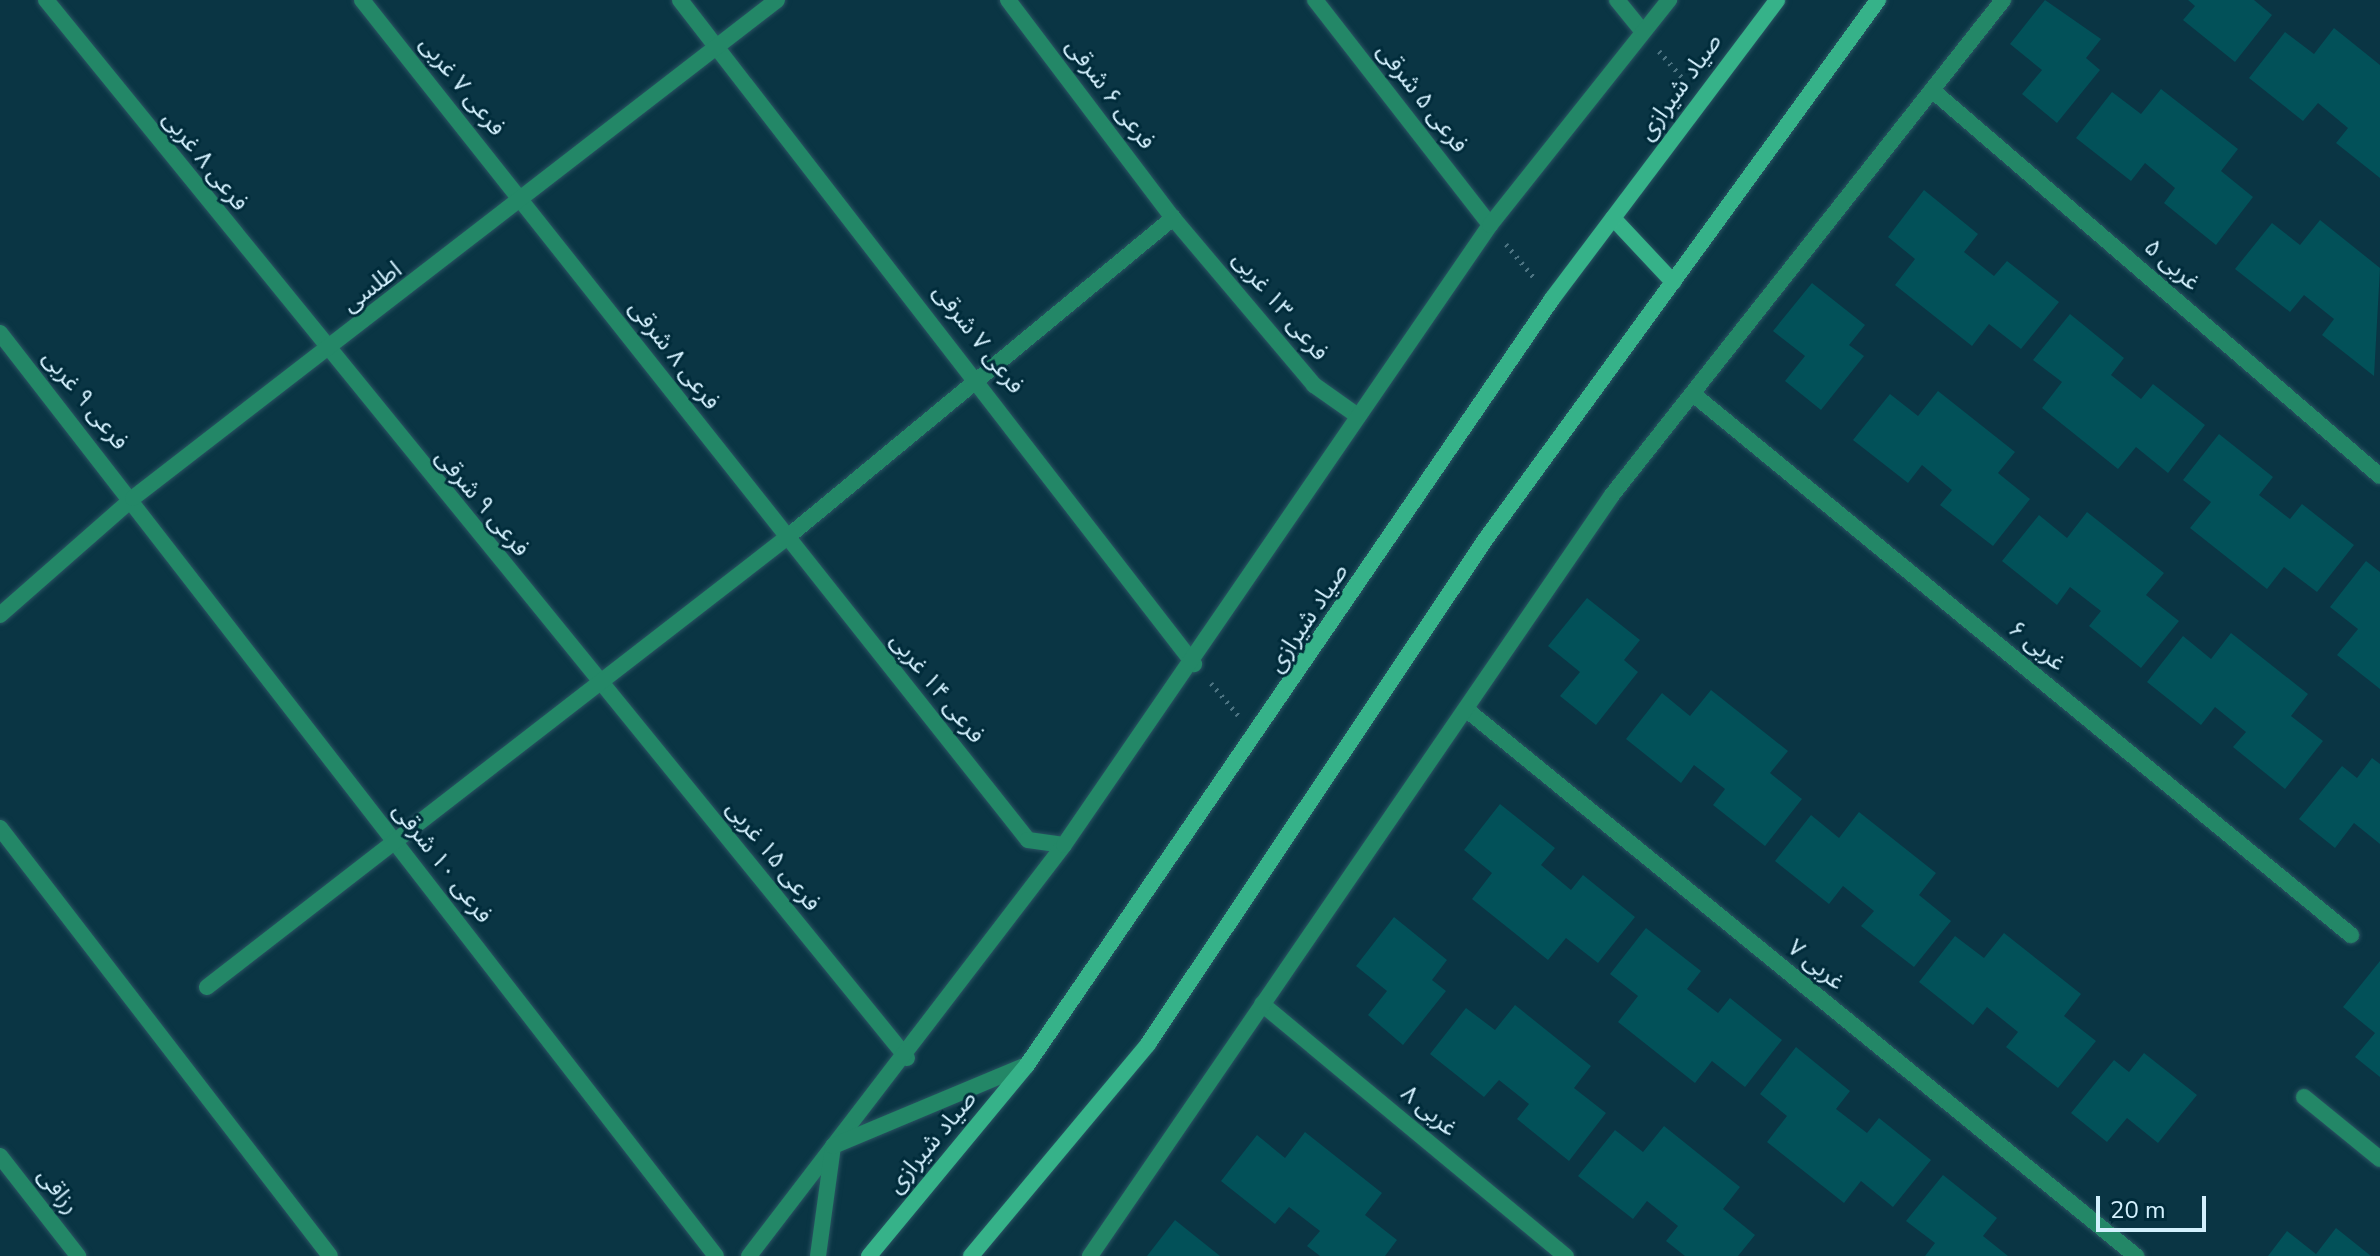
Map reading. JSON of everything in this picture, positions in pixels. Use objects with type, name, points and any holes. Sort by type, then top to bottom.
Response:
[{"type":"main road","name":"صیاد شیرازی","points":[[869,1256],[1027,1065],[1552,299],[1777,0]]},
{"type":"main road","points":[[971,1256],[1148,1044],[1485,540],[1878,0]]},
{"type":"main road","points":[[1613,218],[1673,282]]},
{"type":"street","name":"فرعی ۸ غربی","points":[[46,0],[327,352]]},
{"type":"street","name":"فرعی ۷ غربی","points":[[362,0],[524,202]]},
{"type":"street","name":"فرعی ۷ شرقی","points":[[680,0],[980,379],[1194,664]]},
{"type":"street","name":"اطلسی","points":[[0,615],[133,498],[524,202],[777,0]]},
{"type":"street","name":"فرعی ۶ شرقی","points":[[1008,0],[1173,218]]},
{"type":"street","name":"فرعی ۵ شرقی","points":[[1315,0],[1490,225]]},
{"type":"street","points":[[1617,0],[1643,32]]},
{"type":"street","points":[[749,1256],[833,1146],[907,1058],[1064,845],[1194,664],[1358,416],[1490,225],[1669,0]]},
{"type":"street","points":[[1090,1256],[1612,495],[2003,0]]},
{"type":"street","name":"۵ غربی","points":[[1932,90],[2380,476]]},
{"type":"street","name":"فرعی ۸ شرقی","points":[[524,202],[785,539]]},
{"type":"street","points":[[207,987],[396,844],[785,539],[1173,218]]},
{"type":"street","name":"فرعی ۱۳ غربی","points":[[1173,218],[1314,385],[1358,416]]},
{"type":"street","name":"فرعی ۹ غربی","points":[[0,333],[133,498]]},
{"type":"street","name":"فرعی ۹ شرقی","points":[[327,352],[601,684]]},
{"type":"street","name":"۶ غربی","points":[[1693,394],[2351,935]]},
{"type":"street","name":"فرعی ۱۰ شرقی","points":[[133,498],[396,844],[716,1256]]},
{"type":"street","name":"فرعی ۱۴ غربی","points":[[785,539],[1028,840],[1064,845]]},
{"type":"street","name":"فرعی ۱۵ غربی","points":[[601,684],[907,1058]]},
{"type":"street","name":"۷ غربی","points":[[1467,710],[2136,1256]]},
{"type":"street","points":[[0,828],[330,1256]]},
{"type":"street","name":"۸ غربی","points":[[1262,1004],[1566,1256]]},
{"type":"street","points":[[833,1146],[1027,1065]]},
{"type":"street","points":[[2304,1097],[2380,1159]]},
{"type":"street","points":[[818,1256],[833,1146]]},
{"type":"street","name":"رزاقی","points":[[0,1156],[78,1256]]},
{"type":"path","points":[[1643,32],[1702,100]]},
{"type":"path","points":[[1490,225],[1552,299]]},
{"type":"path","points":[[1194,664],[1256,735]]},
{"type":"building","points":[[2045,0],[2101,39],[2086,58],[2100,70],[2057,123],[2022,94],[2042,70],[2010,44]]},
{"type":"building","points":[[2188,0],[2254,0],[2272,15],[2235,62],[2183,20],[2195,6]]},
{"type":"building","points":[[2334,28],[2380,65],[2380,178],[2336,143],[2348,128],[2318,103],[2303,121],[2249,78],[2285,32],[2314,54]]},
{"type":"building","points":[[2161,89],[2238,149],[2221,171],[2253,197],[2216,245],[2164,203],[2175,188],[2145,163],[2131,181],[2076,138],[2112,92],[2141,114]]},
{"type":"building","points":[[1924,190],[1978,234],[1964,252],[1994,276],[2007,261],[2059,302],[2021,349],[1989,324],[1972,346],[1895,285],[1915,259],[1888,237]]},
{"type":"building","points":[[2320,220],[2380,268],[2374,376],[2322,335],[2334,319],[2304,295],[2290,312],[2235,269],[2272,223],[2300,245]]},
{"type":"building","points":[[1812,283],[1865,325],[1849,345],[1864,356],[1821,410],[1785,381],[1805,356],[1773,331]]},
{"type":"building","points":[[2070,314],[2124,358],[2111,375],[2141,399],[2153,384],[2205,425],[2168,473],[2136,447],[2118,469],[2042,408],[2062,382],[2033,360]]},
{"type":"building","points":[[1938,391],[2015,452],[1998,473],[2030,499],[1993,546],[1940,505],[1952,490],[1922,465],[1908,483],[1853,440],[1890,394],[1918,416]]},
{"type":"building","points":[[2219,434],[2273,477],[2259,495],[2290,519],[2302,504],[2354,545],[2317,592],[2284,567],[2267,589],[2190,528],[2211,502],[2183,480]]},
{"type":"building","points":[[2087,512],[2164,573],[2146,595],[2179,621],[2141,668],[2089,626],[2101,611],[2070,587],[2057,605],[2002,561],[2039,515],[2067,538]]},
{"type":"building","points":[[2366,561],[2380,572],[2380,689],[2337,655],[2358,629],[2330,607]]},
{"type":"building","points":[[1587,598],[1640,640],[1624,660],[1638,672],[1596,725],[1560,696],[1580,672],[1548,646]]},
{"type":"building","points":[[2231,633],[2308,694],[2291,716],[2323,741],[2285,789],[2233,747],[2246,732],[2215,707],[2201,725],[2147,682],[2183,636],[2211,659]]},
{"type":"building","points":[[1711,690],[1788,751],[1770,773],[1802,799],[1765,846],[1713,805],[1725,789],[1694,765],[1681,783],[1626,739],[1662,693],[1690,716]]},
{"type":"building","points":[[2372,758],[2380,764],[2380,844],[2354,823],[2335,848],[2299,819],[2342,766],[2357,778]]},
{"type":"building","points":[[1500,804],[1555,848],[1541,865],[1571,890],[1583,875],[1635,917],[1598,963],[1566,938],[1548,960],[1472,899],[1492,873],[1464,850]]},
{"type":"building","points":[[1859,812],[1936,873],[1919,895],[1951,921],[1914,967],[1861,926],[1874,911],[1843,886],[1829,904],[1775,861],[1811,815],[1839,838]]},
{"type":"building","points":[[1394,917],[1447,960],[1432,980],[1446,991],[1403,1045],[1368,1015],[1387,991],[1356,966]]},
{"type":"building","points":[[1646,928],[1701,971],[1687,989],[1718,1013],[1730,998],[1782,1040],[1745,1087],[1712,1061],[1695,1083],[1618,1022],[1638,996],[1610,974]]},
{"type":"building","points":[[2004,933],[2081,994],[2064,1016],[2096,1041],[2058,1088],[2006,1047],[2018,1032],[1987,1007],[1973,1025],[1919,982],[1955,936],[1984,958]]},
{"type":"building","points":[[2380,961],[2380,1077],[2355,1057],[2375,1033],[2343,1007]]},
{"type":"building","points":[[1515,1005],[1591,1066],[1574,1088],[1606,1113],[1569,1161],[1517,1119],[1529,1104],[1499,1080],[1484,1097],[1430,1054],[1466,1008],[1495,1030]]},
{"type":"building","points":[[1796,1047],[1850,1091],[1836,1109],[1867,1133],[1879,1118],[1931,1160],[1893,1207],[1861,1181],[1844,1203],[1767,1142],[1787,1116],[1760,1094]]},
{"type":"building","points":[[2144,1053],[2197,1095],[2158,1143],[2127,1118],[2107,1142],[2071,1113],[2114,1060],[2129,1072]]},
{"type":"building","points":[[1664,1126],[1740,1187],[1723,1209],[1755,1235],[1738,1256],[1685,1256],[1666,1241],[1678,1226],[1647,1201],[1633,1219],[1578,1176],[1615,1130],[1643,1152]]},
{"type":"building","points":[[1305,1132],[1382,1193],[1365,1215],[1397,1240],[1385,1256],[1320,1256],[1307,1246],[1320,1231],[1289,1207],[1275,1224],[1221,1181],[1257,1135],[1285,1158]]},
{"type":"building","points":[[1943,1175],[1997,1218],[1983,1236],[2008,1256],[1925,1256],[1935,1243],[1906,1221]]},
{"type":"building","points":[[1175,1220],[1220,1256],[1147,1256]]},
{"type":"building","points":[[2336,1228],[2371,1256],[2268,1256],[2287,1231],[2316,1254]]}]
